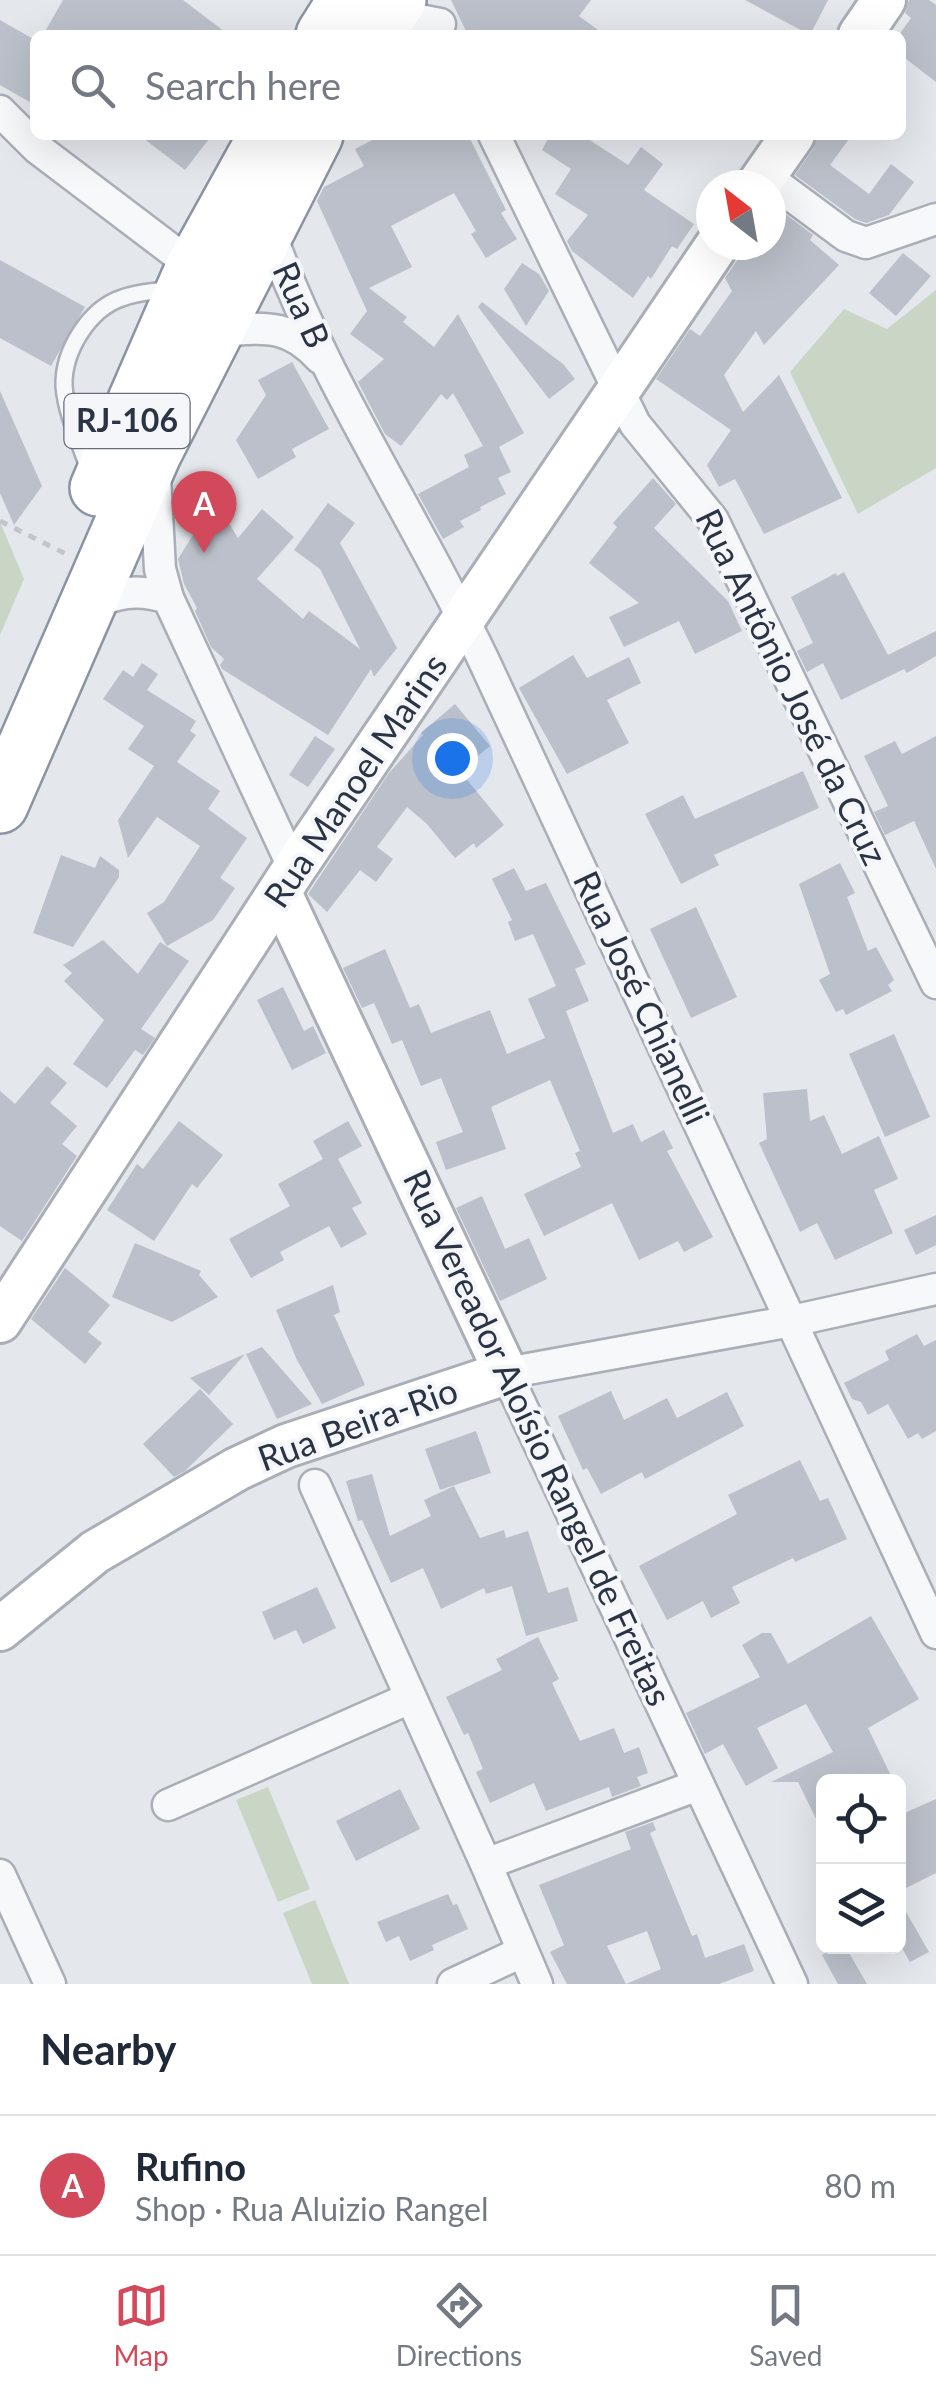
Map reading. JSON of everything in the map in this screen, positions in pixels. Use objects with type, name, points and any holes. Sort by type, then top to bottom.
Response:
[{"type":"highway","points":[[345,30],[403,16]]},
{"type":"highway","name":"RJ-106","points":[[0,712],[190,277],[264,140]]},
{"type":"highway","name":"RJ-106","points":[[0,805],[154,454],[312,140]]},
{"type":"main road","points":[[863,30],[884,0]]},
{"type":"main road","points":[[769,170],[789,140]]},
{"type":"main road","name":"Rua Manoel Marins","points":[[0,1321],[287,881],[707,260]]},
{"type":"main road","name":"Rua Vereador Aloísio Rangel de Freitas","points":[[287,881],[506,1373]]},
{"type":"main road","name":"Rua Beira-Rio","points":[[0,1629],[95,1552],[238,1469],[286,1446],[506,1373]]},
{"type":"street","points":[[0,111],[36,148],[190,277]]},
{"type":"street","name":"Rua Antônio José da Cruz","points":[[496,140],[646,440],[713,520],[936,984]]},
{"type":"street","points":[[786,196],[846,236],[866,243],[936,219]]},
{"type":"street","name":"Rua B","points":[[268,226],[285,276],[331,370]]},
{"type":"street","name":"Rua B","points":[[214,332],[280,328],[310,348],[331,370]]},
{"type":"street","name":"Rua José Chianelli","points":[[331,370],[464,619],[936,1633]]},
{"type":"street","points":[[154,454],[160,569],[168,598],[287,881]]},
{"type":"street","points":[[86,606],[136,591],[168,598]]},
{"type":"street","name":"Rua Beira-Rio","points":[[506,1373],[792,1321],[936,1289]]},
{"type":"street","name":"Rua Vereador Aloísio Rangel de Freitas","points":[[506,1373],[792,1984]]},
{"type":"street","points":[[315,1485],[537,1984]]},
{"type":"street","points":[[168,1805],[410,1698]]},
{"type":"street","points":[[486,1864],[698,1784]]},
{"type":"street","points":[[0,1875],[50,1984]]},
{"type":"street","points":[[453,1984],[522,1952]]},
{"type":"lane","points":[[96,492],[64,388],[65,368],[72,350],[106,305],[190,277]]},
{"type":"path","points":[[0,521],[68,555]]},
{"type":"green space","points":[[936,290],[936,468],[858,514],[790,372],[844,309],[887,329]]},
{"type":"green space","points":[[0,522],[24,579],[0,635]]},
{"type":"green space","points":[[268,1787],[310,1889],[278,1902],[236,1800]]},
{"type":"green space","points":[[315,1900],[349,1984],[312,1984],[283,1913]]},
{"type":"building","points":[[63,0],[183,0],[222,30],[46,30]]},
{"type":"building","points":[[451,0],[591,0],[579,16],[598,30],[466,30]]},
{"type":"building","points":[[745,0],[828,0],[813,30],[801,30]]},
{"type":"building","points":[[909,0],[929,0],[936,5],[936,82],[906,59],[906,30],[902,30],[911,18],[905,13]]},
{"type":"building","points":[[0,20],[30,37],[30,102],[0,85]]},
{"type":"building","points":[[146,140],[208,140],[185,170]]},
{"type":"building","points":[[372,140],[471,140],[506,210],[501,213],[517,239],[486,258],[454,193],[391,226],[412,267],[369,288],[407,317],[403,322],[434,347],[458,314],[524,433],[499,447],[511,472],[498,478],[506,494],[460,521],[464,527],[443,539],[418,494],[469,467],[464,455],[483,446],[453,393],[447,400],[441,394],[401,446],[385,434],[358,382],[384,359],[350,334],[367,311],[317,201],[324,187],[364,166],[355,149]]},
{"type":"building","points":[[547,140],[590,140],[628,165],[641,147],[663,164],[644,190],[694,224],[633,298],[572,251],[567,241],[588,215],[555,194],[571,169],[542,150]]},
{"type":"building","points":[[816,140],[848,140],[830,165],[869,194],[891,164],[914,182],[889,215],[866,223],[795,175]]},
{"type":"building","points":[[786,215],[813,235],[810,240],[839,265],[764,345],[756,331],[724,375],[743,412],[779,375],[842,498],[764,534],[735,479],[719,487],[707,465],[731,430],[656,379],[690,329],[700,336],[732,291],[725,278],[737,260],[786,260]]},
{"type":"building","points":[[903,253],[931,276],[896,316],[869,293]]},
{"type":"building","points":[[0,260],[85,307],[51,366],[0,338]]},
{"type":"building","points":[[522,263],[539,274],[549,291],[526,326],[504,289]]},
{"type":"building","points":[[482,302],[563,364],[575,379],[549,399],[478,307]]},
{"type":"building","points":[[292,362],[329,429],[292,449],[296,457],[258,479],[236,440],[266,395],[258,380]]},
{"type":"building","points":[[0,391],[42,486],[14,525],[0,493]]},
{"type":"building","points":[[653,478],[676,504],[654,528],[728,601],[742,631],[695,654],[679,621],[624,647],[609,617],[639,603],[589,563],[617,527],[613,523]]},
{"type":"building","points":[[215,500],[238,538],[262,509],[294,537],[257,579],[303,619],[309,611],[360,649],[320,569],[294,550],[328,503],[355,523],[340,543],[397,648],[374,677],[371,669],[328,735],[222,669],[224,659],[211,647],[184,584],[178,559]]},
{"type":"building","points":[[844,572],[888,655],[936,631],[936,656],[907,673],[904,669],[841,700],[823,663],[807,672],[797,651],[813,643],[791,597]]},
{"type":"building","points":[[573,655],[587,678],[629,657],[641,683],[607,700],[629,743],[567,774],[519,688]]},
{"type":"building","points":[[142,663],[158,674],[147,690],[196,721],[190,731],[196,735],[177,762],[220,791],[208,809],[247,838],[220,878],[235,888],[213,920],[167,946],[147,913],[164,902],[200,846],[157,817],[128,858],[118,820],[154,766],[128,749],[144,726],[103,699],[123,670],[133,677]]},
{"type":"building","points":[[455,704],[490,746],[460,771],[504,825],[476,848],[474,843],[455,858],[407,807],[377,847],[393,859],[376,882],[360,870],[327,912],[308,894],[389,773],[421,733]]},
{"type":"building","points":[[315,736],[335,749],[308,787],[289,775]]},
{"type":"building","points":[[936,736],[936,869],[914,821],[885,835],[874,812],[888,806],[864,756],[895,741],[902,754]]},
{"type":"building","points":[[803,771],[819,808],[714,855],[719,865],[681,884],[645,814],[683,795],[695,819]]},
{"type":"building","points":[[61,855],[95,868],[100,856],[119,870],[119,877],[73,947],[33,933]]},
{"type":"building","points":[[840,863],[855,893],[847,897],[868,951],[876,947],[894,980],[888,985],[892,991],[846,1015],[843,1009],[836,1012],[819,980],[830,974],[799,884]]},
{"type":"building","points":[[514,868],[526,891],[546,883],[586,964],[575,969],[589,1001],[566,1011],[613,1133],[633,1124],[641,1142],[664,1130],[673,1148],[667,1151],[713,1237],[684,1252],[678,1241],[639,1260],[612,1203],[544,1236],[524,1194],[581,1167],[575,1153],[580,1151],[550,1080],[491,1107],[506,1149],[446,1170],[436,1142],[463,1132],[441,1078],[421,1086],[402,1040],[392,1044],[374,1003],[362,1008],[343,968],[385,949],[410,1008],[419,1004],[431,1033],[490,1010],[507,1054],[545,1038],[528,999],[556,986],[533,934],[515,941],[508,922],[512,920],[492,879]]},
{"type":"building","points":[[696,907],[737,997],[691,1018],[650,929]]},
{"type":"building","points":[[103,940],[138,974],[160,942],[189,961],[141,1029],[155,1038],[143,1055],[135,1050],[107,1088],[73,1064],[104,1020],[64,981],[72,973],[63,965]]},
{"type":"building","points":[[283,987],[304,1031],[313,1026],[326,1053],[292,1070],[257,1000]]},
{"type":"building","points":[[894,1034],[930,1117],[885,1137],[849,1054]]},
{"type":"building","points":[[47,1066],[67,1083],[50,1103],[77,1126],[62,1144],[77,1156],[22,1241],[0,1226],[0,1091],[15,1104]]},
{"type":"building","points":[[807,1089],[810,1121],[824,1115],[842,1154],[879,1136],[898,1179],[874,1190],[893,1233],[835,1260],[817,1223],[800,1232],[759,1143],[767,1139],[763,1093]]},
{"type":"building","points":[[179,1121],[223,1155],[197,1188],[192,1184],[154,1241],[107,1210],[137,1164],[143,1169]]},
{"type":"building","points":[[348,1121],[362,1146],[338,1159],[362,1203],[352,1208],[367,1234],[341,1248],[329,1226],[280,1252],[284,1260],[251,1278],[229,1239],[290,1206],[278,1184],[323,1159],[313,1141]]},
{"type":"building","points":[[482,1196],[505,1249],[529,1238],[547,1279],[500,1301],[456,1208]]},
{"type":"building","points":[[936,1215],[936,1245],[916,1255],[904,1230]]},
{"type":"building","points":[[135,1243],[201,1271],[199,1275],[218,1297],[172,1322],[112,1297]]},
{"type":"building","points":[[65,1268],[110,1305],[88,1332],[102,1343],[85,1364],[31,1319]]},
{"type":"building","points":[[333,1285],[340,1312],[334,1315],[365,1385],[322,1404],[297,1360],[276,1310]]},
{"type":"building","points":[[917,1334],[924,1346],[936,1340],[936,1431],[922,1439],[918,1433],[908,1439],[888,1404],[868,1415],[861,1402],[852,1399],[844,1383],[889,1360],[885,1351]]},
{"type":"building","points":[[262,1347],[312,1404],[277,1419],[246,1354]]},
{"type":"building","points":[[245,1354],[209,1395],[190,1378]]},
{"type":"building","points":[[200,1389],[233,1424],[174,1477],[143,1444]]},
{"type":"building","points":[[611,1391],[624,1420],[667,1398],[677,1418],[727,1392],[744,1426],[645,1479],[642,1472],[601,1494],[587,1468],[583,1470],[558,1416]]},
{"type":"building","points":[[476,1431],[491,1473],[440,1490],[425,1449]]},
{"type":"building","points":[[800,1460],[820,1501],[828,1498],[847,1539],[795,1562],[793,1558],[732,1587],[740,1603],[711,1618],[703,1601],[667,1620],[639,1566],[737,1514],[728,1495]]},
{"type":"building","points":[[372,1474],[390,1536],[431,1516],[424,1500],[454,1486],[480,1538],[504,1530],[506,1538],[528,1531],[548,1593],[568,1587],[578,1621],[526,1636],[512,1586],[486,1594],[484,1588],[441,1609],[423,1568],[391,1583],[362,1520],[358,1521],[346,1481]]},
{"type":"building","points":[[317,1587],[336,1628],[303,1644],[296,1630],[274,1640],[262,1612]]},
{"type":"building","points":[[871,1616],[919,1699],[868,1728],[890,1774],[816,1774],[816,1819],[798,1782],[771,1782],[833,1752],[806,1704],[757,1728],[778,1768],[746,1786],[723,1744],[705,1754],[686,1713],[760,1677],[742,1645],[762,1633],[771,1633],[788,1664]]},
{"type":"building","points":[[538,1637],[559,1679],[552,1683],[580,1741],[614,1728],[624,1753],[639,1747],[648,1773],[637,1777],[641,1786],[612,1797],[609,1787],[546,1811],[534,1783],[490,1803],[476,1772],[483,1769],[468,1733],[464,1735],[446,1697],[502,1670],[496,1659]]},
{"type":"building","points":[[400,1789],[420,1829],[356,1861],[336,1821]]},
{"type":"building","points":[[936,1799],[936,1873],[906,1888],[906,1864],[906,1812]]},
{"type":"building","points":[[653,1822],[656,1830],[650,1833],[692,1936],[697,1934],[705,1958],[744,1944],[754,1971],[719,1984],[626,1984],[567,1984],[550,1952],[564,1945],[539,1885],[631,1849],[625,1832]],"holes":[[[647,1931],[661,1969],[626,1984],[607,1946]]]},
{"type":"building","points":[[448,1894],[468,1929],[432,1945],[434,1950],[410,1961],[399,1936],[386,1942],[377,1922]]},
{"type":"building","points":[[906,1912],[929,1952],[910,1962],[905,1954]]},
{"type":"building","points":[[850,1954],[867,1984],[838,1984],[822,1955]]},
{"type":"place","name":"Rufino","points":[[204,553]]}]
